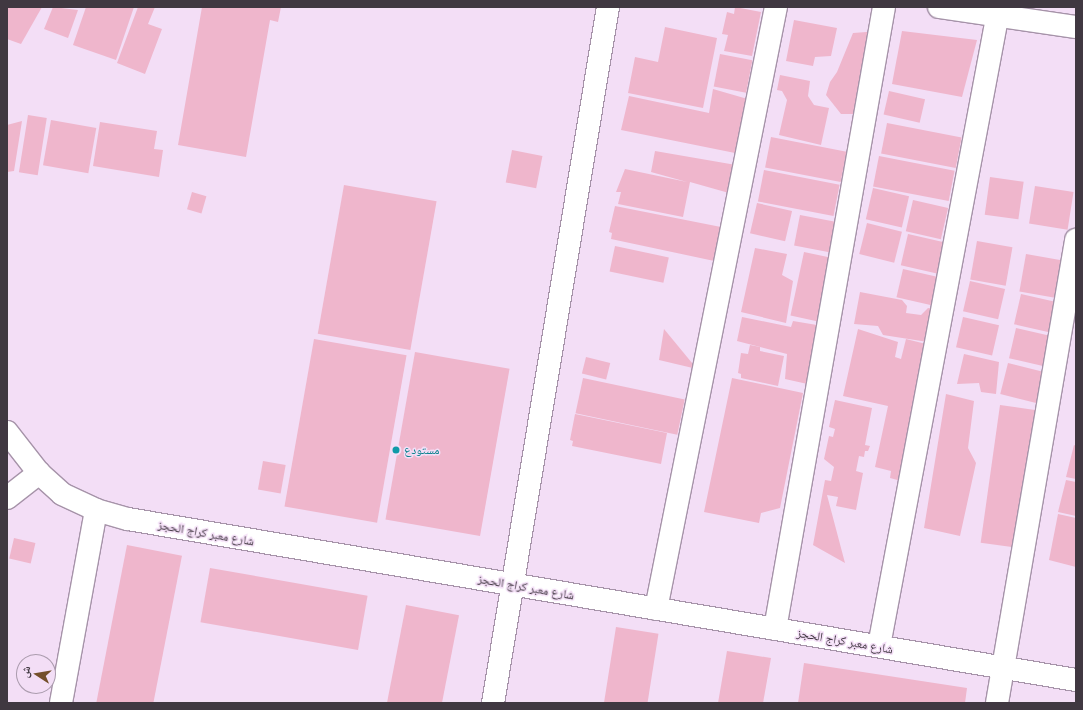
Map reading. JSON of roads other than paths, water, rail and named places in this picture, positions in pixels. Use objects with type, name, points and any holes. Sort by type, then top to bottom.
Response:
[{"type":"street","points":[[493,703],[608,7]]},
{"type":"street","points":[[656,609],[776,7]]},
{"type":"street","points":[[775,629],[884,7]]},
{"type":"street","points":[[939,7],[999,11],[1076,27]]},
{"type":"street","points":[[879,646],[999,11]]},
{"type":"street","points":[[997,703],[1076,240]]},
{"type":"street","name":"شارع معبر كراج الحجز","points":[[7,432],[39,473],[62,494],[96,510],[128,519],[1076,680]]},
{"type":"street","points":[[7,498],[39,473]]},
{"type":"street","points":[[62,703],[96,510]]},
{"type":"place","name":"مستودع","points":[[396,450]]}]
